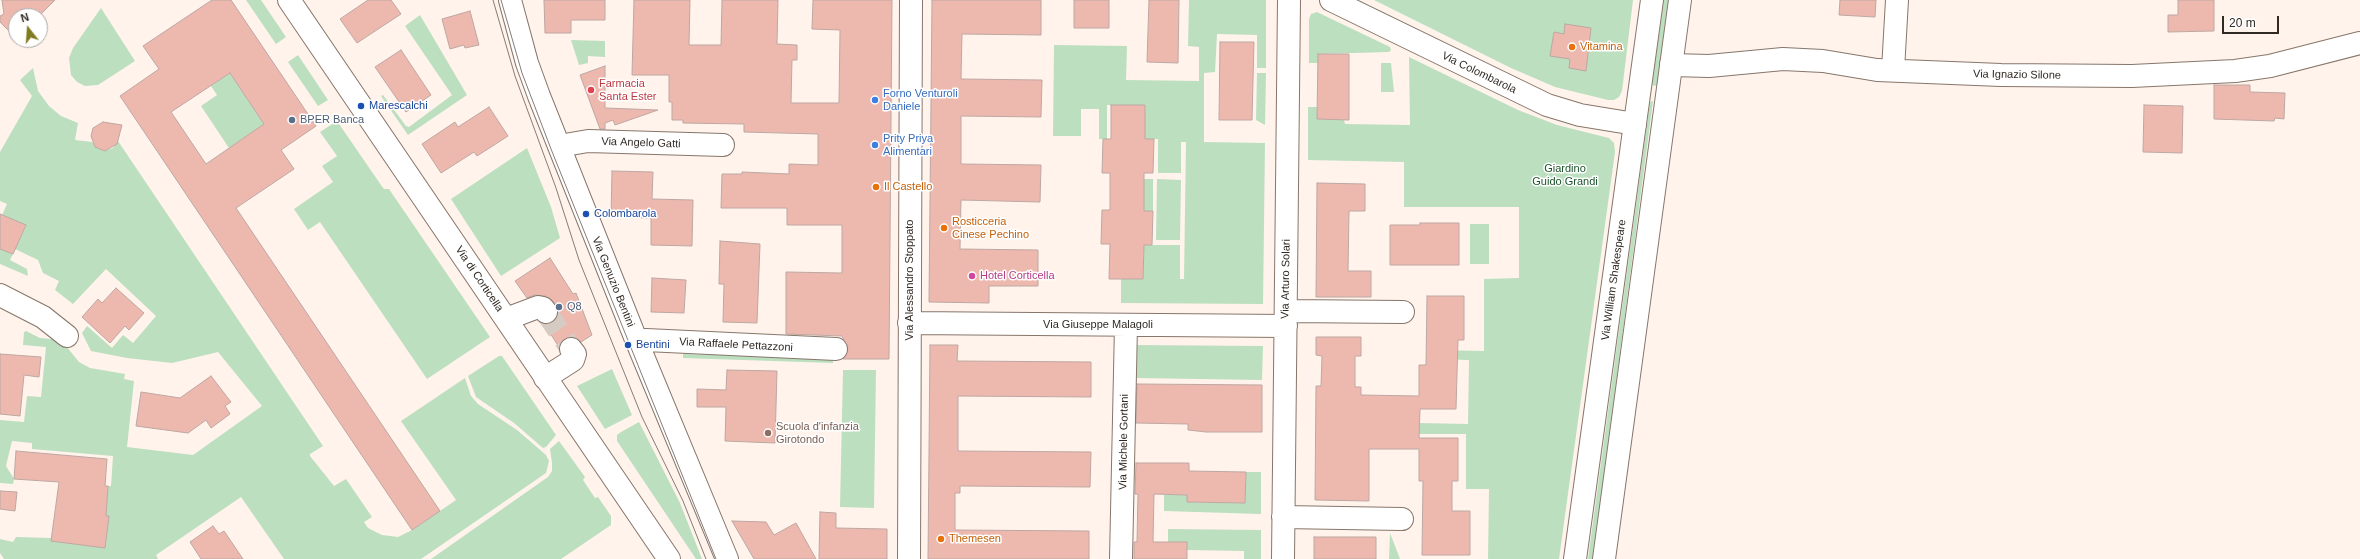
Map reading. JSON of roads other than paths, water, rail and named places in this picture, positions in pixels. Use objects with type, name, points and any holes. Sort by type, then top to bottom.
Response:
[{"type":"street","name":"Via di Corticella","points":[[289,0],[669,559]]},
{"type":"street","name":"Via Genuzio Bentini","points":[[510,0],[527,63],[559,146],[636,342],[727,559]]},
{"type":"street","name":"Via Alessandro Stoppato","points":[[908,559],[911,0]]},
{"type":"street","name":"Via Arturo Solari","points":[[1283,559],[1289,0]]},
{"type":"street","name":"Via Colombarola","points":[[1331,0],[1547,105],[1580,115],[1635,124]]},
{"type":"street","name":"Via William Shakespeare","points":[[1575,559],[1652,0]]},
{"type":"street","points":[[1604,559],[1680,0]]},
{"type":"street","points":[[1893,70],[1897,0]]},
{"type":"street","name":"Via Ignazio Silone","points":[[1671,66],[1709,66],[1783,59],[1893,70],[2001,75],[2132,76],[2235,71],[2270,66],[2360,43]]},
{"type":"street","name":"Via Angelo Gatti","points":[[559,146],[588,142],[724,145]]},
{"type":"street","points":[[0,295],[43,317],[67,336]]},
{"type":"street","points":[[506,319],[538,307],[546,312]]},
{"type":"street","name":"Via Giuseppe Malagoli","points":[[909,323],[1126,325],[1403,312]]},
{"type":"street","name":"Via Michele Gortani","points":[[1122,559],[1126,325]]},
{"type":"street","name":"Via Raffaele Pettazzoni","points":[[636,342],[646,340],[836,350]]},
{"type":"street","points":[[545,378],[573,360],[575,354],[571,349]]},
{"type":"street","points":[[1283,517],[1402,518]]},
{"type":"tunnel","points":[[546,312],[571,349]]},
{"type":"tram line","points":[[493,0],[515,76],[556,188],[579,260],[642,417],[683,501],[706,559]]},
{"type":"tram line","points":[[501,0],[522,73],[551,149],[716,559]]},
{"type":"place","name":"Vitamina","points":[[1572,47]]},
{"type":"place","name":"Farmacia Santa Ester","points":[[591,90]]},
{"type":"place","name":"Forno Venturoli Daniele","points":[[875,100]]},
{"type":"place","name":"Marescalchi","points":[[361,106]]},
{"type":"place","name":"BPER Banca","points":[[292,120]]},
{"type":"place","name":"Prity Priya Alimentari","points":[[875,145]]},
{"type":"place","name":"Il Castello","points":[[876,187]]},
{"type":"place","name":"Colombarola","points":[[586,214]]},
{"type":"place","name":"Rosticceria Cinese Pechino","points":[[944,228]]},
{"type":"place","name":"Hotel Corticella","points":[[972,276]]},
{"type":"place","name":"Q8","points":[[559,307]]},
{"type":"place","name":"Bentini","points":[[628,345]]},
{"type":"place","name":"Scuola d'infanzia Girotondo","points":[[768,433]]},
{"type":"place","name":"Themesen","points":[[941,539]]},
{"type":"park label","name":"Giardino Guido Grandi","points":[[1565,175]]}]
